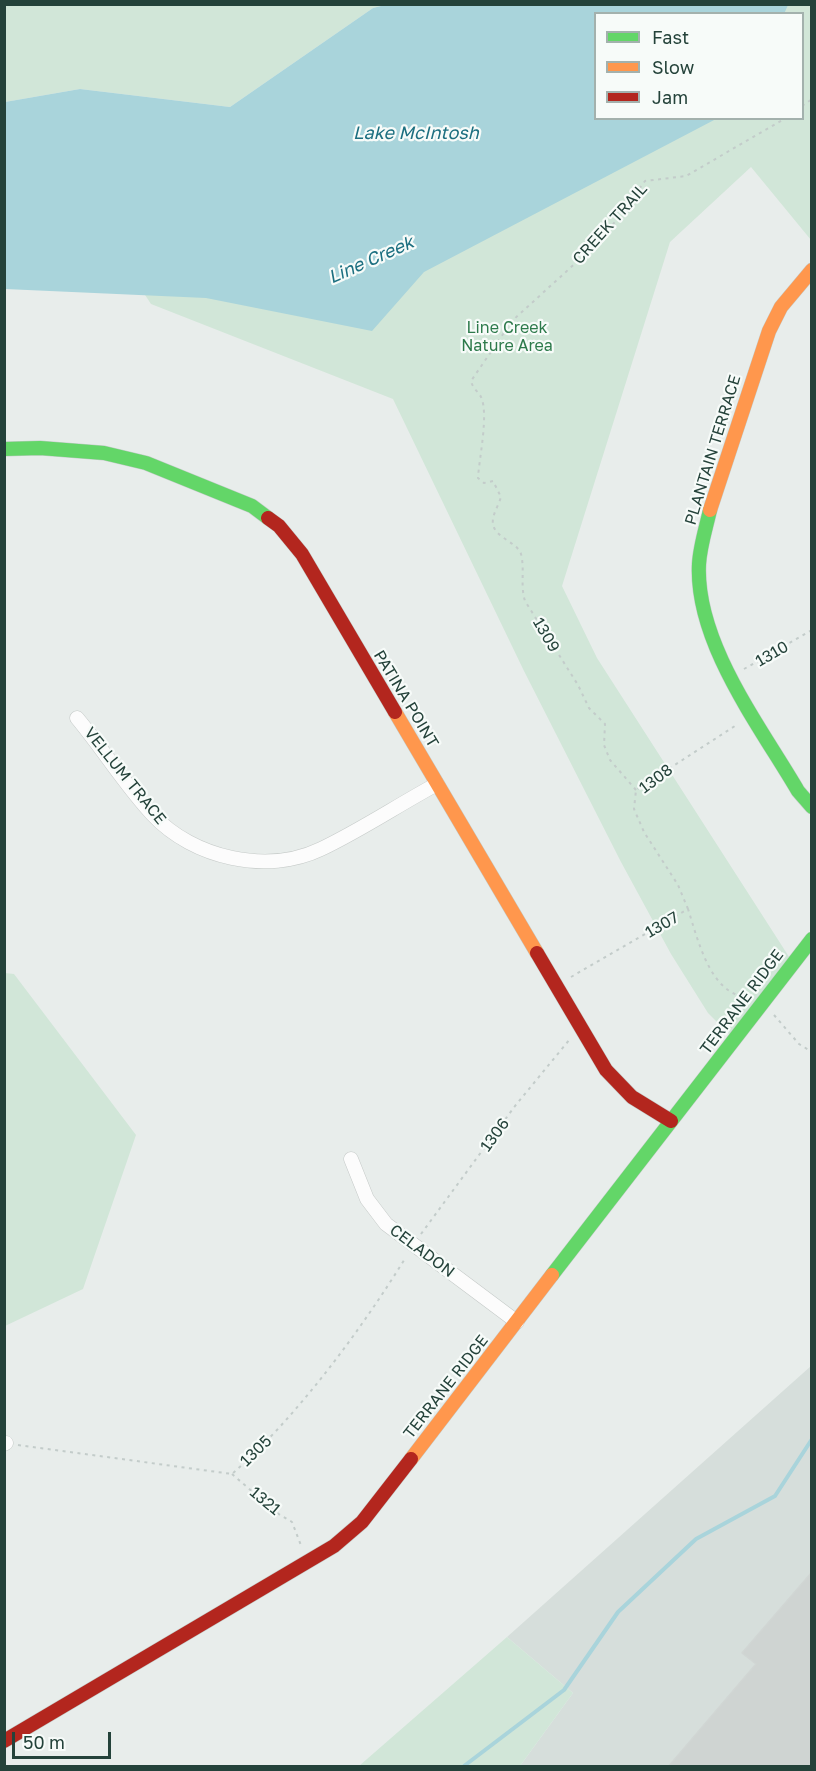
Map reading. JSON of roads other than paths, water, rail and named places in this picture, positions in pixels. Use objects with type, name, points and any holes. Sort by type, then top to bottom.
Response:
[{"type":"street","name":"PLANTAIN TERRACE","points":[[812,270],[782,307],[769,331],[704,533],[699,563],[701,602],[710,635],[730,675],[798,791],[812,807]]},
{"type":"street","name":"PATINA POINT","points":[[4,449],[40,448],[127,457],[242,501],[279,526],[308,564],[580,1028],[621,1088],[646,1108],[671,1121]]},
{"type":"street","name":"VELLUM TRACE","points":[[77,718],[153,816],[185,840],[210,852],[234,858],[276,860],[321,850],[437,784]]},
{"type":"street","name":"TERRANE RIDGE","points":[[4,1741],[308,1562],[333,1546],[362,1522],[812,939]]},
{"type":"street","name":"CELADON","points":[[351,1159],[367,1199],[386,1224],[517,1322]]},
{"type":"water","name":"Lake McIntosh","points":[[385,5],[788,5],[785,12],[594,12],[594,120],[714,120],[424,272],[372,331],[206,298],[5,289],[5,102],[80,89],[230,107],[373,8]]},
{"type":"waterway","points":[[464,1766],[564,1690],[618,1612],[696,1539],[775,1496],[812,1439]]},
{"type":"water label","name":"Line Creek","points":[[371,260]]},
{"type":"park label","name":"Line Creek Nature Area","points":[[507,337]]}]
